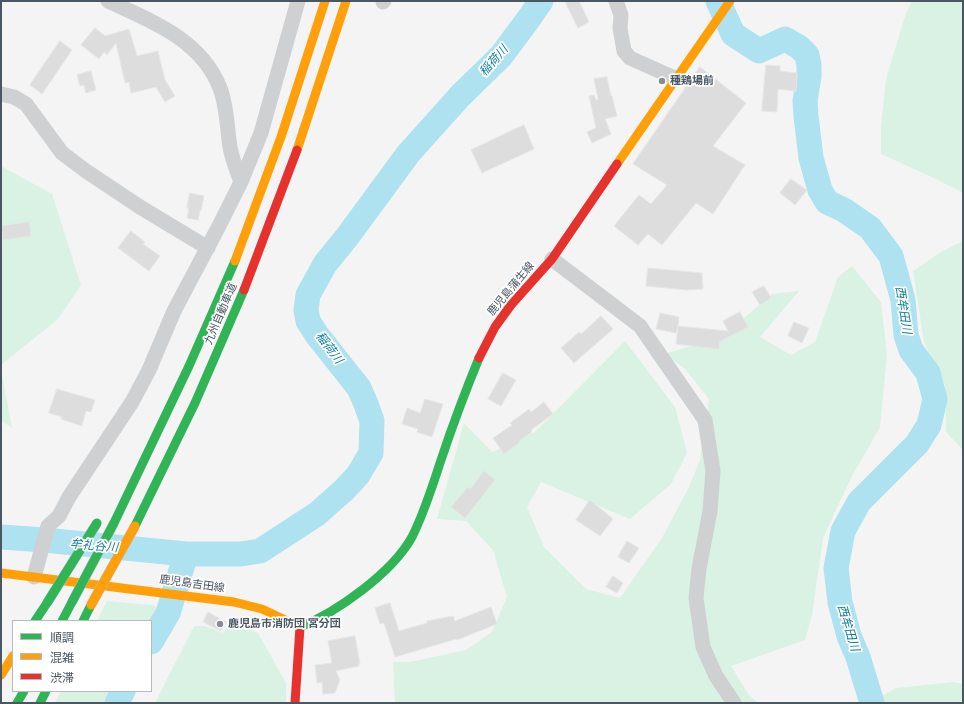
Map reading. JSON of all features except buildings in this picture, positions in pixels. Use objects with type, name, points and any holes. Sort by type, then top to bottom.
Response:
[{"type":"main road","name":"九州自動車道","points":[[63,620],[114,523],[177,392],[212,312],[250,220],[300,83],[325,1]]},
{"type":"main road","name":"九州自動車道","points":[[84,620],[135,526],[228,330],[260,251],[319,89],[346,1]]},
{"type":"main road","name":"鹿児島蒲生線","points":[[300,627],[317,620],[368,586],[392,563],[411,538],[422,513],[463,396],[484,347],[495,327],[511,305],[552,259],[730,1]]},
{"type":"main road","points":[[177,370],[212,312]]},
{"type":"main road","points":[[36,620],[99,520]]},
{"type":"main road","name":"鹿児島吉田線","points":[[1,573],[234,602],[262,609],[300,627]]},
{"type":"main road","points":[[295,703],[300,627]]},
{"type":"main road","points":[[1,675],[12,658]]},
{"type":"main road","points":[[18,703],[24,692]]},
{"type":"main road","points":[[40,703],[46,692]]},
{"type":"street","points":[[108,1],[165,28],[195,50],[211,70],[220,88],[231,149],[241,182]]},
{"type":"street","points":[[34,577],[48,526],[59,516],[69,497],[132,402],[149,370],[174,310],[208,248],[241,182],[261,133],[298,1]]},
{"type":"street","points":[[616,1],[621,15],[620,28],[624,51],[630,58],[677,79]]},
{"type":"street","points":[[1,94],[14,97],[26,104],[62,152],[86,171],[140,207],[208,248]]},
{"type":"street","points":[[552,259],[640,326],[705,420],[713,471],[710,512],[699,569],[696,598],[703,647],[716,676],[734,703]]},
{"type":"green space","points":[[912,1],[963,1],[963,193],[881,154],[881,126],[886,79],[906,13]]},
{"type":"green space","points":[[1,166],[52,194],[81,285],[58,319],[1,365]]},
{"type":"green space","points":[[963,241],[963,450],[946,432],[945,385],[924,342],[913,271],[941,252]]},
{"type":"green space","points":[[852,266],[881,302],[887,354],[880,427],[851,478],[823,538],[812,615],[805,640],[731,666],[749,695],[758,703],[395,703],[393,662],[410,662],[466,650],[492,632],[507,597],[493,550],[466,521],[437,519],[464,423],[492,452],[535,432],[625,341],[675,407],[687,453],[671,484],[630,519],[541,482],[527,507],[544,547],[586,589],[620,598],[662,538],[689,487],[700,460],[709,399],[685,369],[665,354],[723,336],[772,294],[799,291],[760,337],[791,355],[815,342],[838,277]]},
{"type":"green space","points":[[1,369],[12,428],[1,420]]},
{"type":"green space","points":[[107,601],[152,605],[160,608],[159,615],[152,626],[152,620],[98,620]]},
{"type":"green space","points":[[235,623],[258,633],[286,683],[286,703],[155,703],[194,626],[205,626],[223,633],[228,625]]},
{"type":"green space","points":[[954,682],[963,684],[963,703],[870,703],[896,688]]},
{"type":"green space","points":[[60,692],[114,692],[108,703],[55,703]]},
{"type":"waterway","name":"稲荷川","points":[[1,537],[186,554],[241,554],[260,551],[317,514],[344,490],[358,475],[371,453],[372,421],[359,388],[317,335],[308,321],[306,310],[308,295],[325,264],[347,237],[408,154],[460,96],[501,56],[541,1]]},
{"type":"waterway","name":"西牟田川","points":[[718,1],[733,34],[759,51],[785,39],[799,47],[807,55],[809,76],[805,101],[806,116],[811,158],[820,190],[827,202],[844,210],[870,228],[891,256],[903,300],[906,335],[911,350],[928,373],[935,399],[929,425],[917,444],[859,502],[843,531],[836,568],[840,602],[849,636],[858,657],[872,703]]},
{"type":"waterway","name":"稲荷川","points":[[152,640],[168,613],[186,554]]},
{"type":"waterway","name":"稲荷川","points":[[117,703],[122,692]]},
{"type":"traffic: fast","points":[[114,523],[189,366],[235,261]]},
{"type":"traffic: fast","points":[[135,526],[195,403],[244,290]]},
{"type":"traffic: fast","points":[[300,627],[330,612],[362,590],[378,577],[403,551],[412,537],[424,510],[454,423],[479,358]]},
{"type":"traffic: fast","points":[[47,603],[97,523]]},
{"type":"traffic: fast","points":[[72,602],[114,523]]},
{"type":"traffic: fast","points":[[63,620],[72,602]]},
{"type":"traffic: fast","points":[[36,620],[47,603]]},
{"type":"traffic: fast","points":[[84,620],[91,605]]},
{"type":"traffic: fast","points":[[17,703],[23,692]]},
{"type":"traffic: fast","points":[[40,703],[46,692]]},
{"type":"traffic: slow","points":[[235,261],[281,137],[325,1]]},
{"type":"traffic: slow","points":[[297,150],[346,1]]},
{"type":"traffic: slow","points":[[617,164],[730,1]]},
{"type":"traffic: slow","points":[[91,605],[135,526]]},
{"type":"traffic: slow","points":[[1,573],[234,602],[262,609],[300,627]]},
{"type":"traffic: slow","points":[[1,675],[12,658]]},
{"type":"traffic: jam","points":[[244,290],[297,150]]},
{"type":"traffic: jam","points":[[479,358],[495,327],[511,305],[552,259],[617,164]]},
{"type":"traffic: jam","points":[[295,703],[300,627]]},
{"type":"place","name":"種鶏場前","points":[[662,81]]},
{"type":"place","name":"鹿児島市消防団 宮分団","points":[[220,624]]},
{"type":"water label","name":"牟礼谷川","points":[[94,546]]}]
